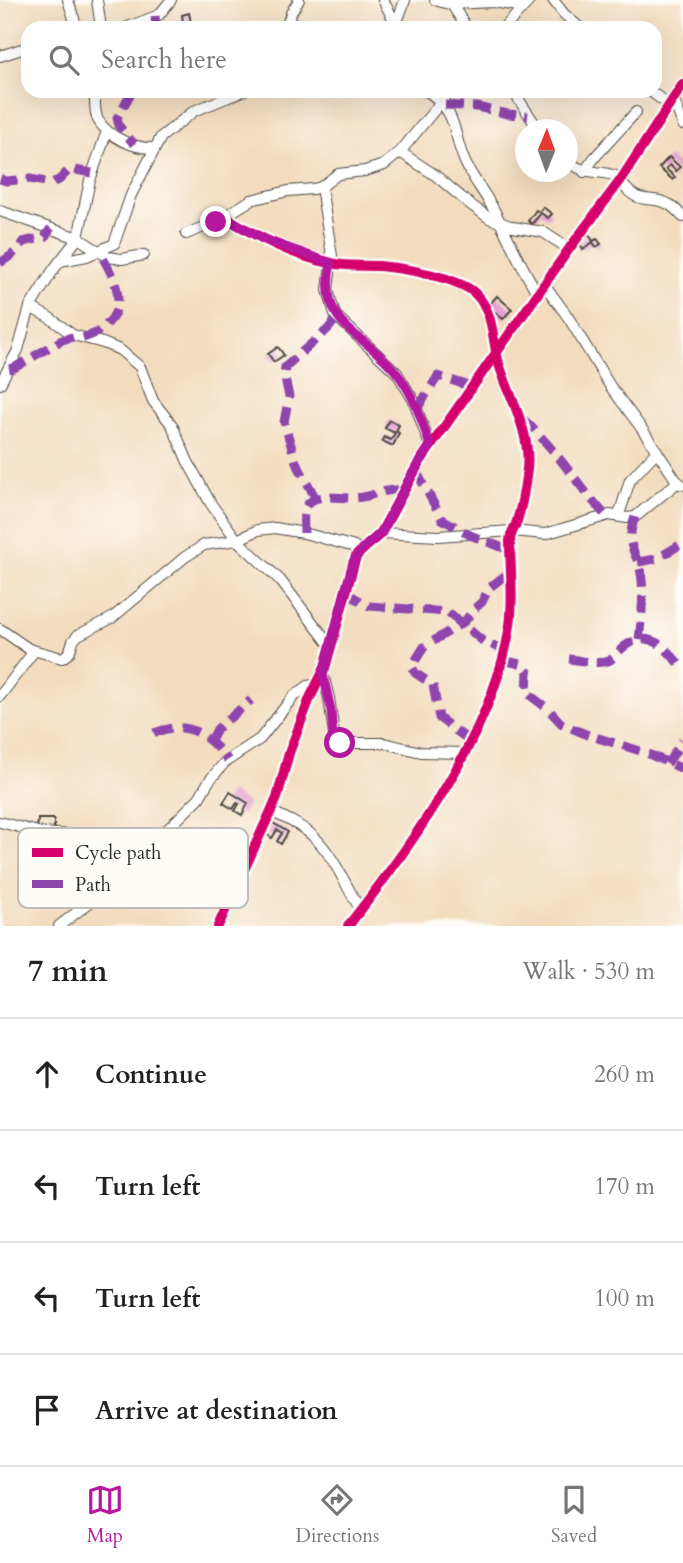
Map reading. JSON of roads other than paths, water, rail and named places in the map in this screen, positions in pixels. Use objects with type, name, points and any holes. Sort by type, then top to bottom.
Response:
[{"type":"street","points":[[68,0],[75,21]]},
{"type":"street","points":[[97,0],[100,21]]},
{"type":"street","points":[[143,21],[159,15],[171,0]]},
{"type":"street","points":[[288,21],[299,0]]},
{"type":"street","points":[[383,0],[395,21]]},
{"type":"street","points":[[398,21],[405,0]]},
{"type":"street","points":[[435,0],[450,4],[526,3]]},
{"type":"street","points":[[553,0],[572,21]]},
{"type":"street","points":[[510,21],[526,3]]},
{"type":"street","points":[[450,4],[462,21]]},
{"type":"street","points":[[0,56],[21,49]]},
{"type":"street","points":[[248,862],[277,798],[289,753],[320,679],[353,562],[362,549],[381,533],[430,446],[620,180],[683,83]]},
{"type":"street","points":[[662,97],[671,102],[683,125]]},
{"type":"street","points":[[96,98],[97,116],[107,131],[137,146],[154,148]]},
{"type":"street","points":[[61,261],[108,248],[116,241],[131,195],[161,137],[187,115],[227,98]]},
{"type":"street","points":[[437,98],[452,118],[468,169],[538,294]]},
{"type":"street","points":[[186,234],[210,225],[251,200],[279,192],[321,187],[338,174],[374,169],[400,152],[444,98]]},
{"type":"street","points":[[518,98],[532,119]]},
{"type":"street","points":[[584,172],[595,156],[636,112]]},
{"type":"street","points":[[0,384],[18,350],[30,307],[78,238],[90,180],[107,131]]},
{"type":"street","points":[[400,152],[499,223],[543,232],[569,248]]},
{"type":"street","points":[[578,169],[584,172],[606,172],[620,180],[637,197],[644,201],[669,204],[683,217]]},
{"type":"street","points":[[321,187],[331,263],[328,290],[335,315],[397,373],[414,401],[430,446]]},
{"type":"street","points":[[0,211],[78,238],[103,255],[122,259],[144,255]]},
{"type":"street","points":[[225,217],[263,239],[331,263],[425,272],[470,289],[491,319],[500,367],[521,421],[527,462],[519,515],[510,542],[513,582],[511,613],[505,650],[488,702],[464,753],[406,852],[348,926]]},
{"type":"street","points":[[381,533],[438,536],[512,531],[545,534],[600,517],[635,517],[680,481],[610,386],[568,317],[544,284]]},
{"type":"street","points":[[30,307],[73,335],[120,350],[140,367],[153,401],[173,425],[197,480],[237,540],[280,580],[330,645]]},
{"type":"street","points":[[619,515],[629,481],[657,451]]},
{"type":"street","points":[[0,629],[34,651],[64,657],[78,635],[112,618],[193,551],[210,544],[237,540],[258,530],[282,528],[362,549]]},
{"type":"street","points":[[0,696],[34,651]]},
{"type":"street","points":[[320,679],[329,698],[335,741],[384,743],[432,753],[464,753]]},
{"type":"street","points":[[169,828],[199,798],[209,781],[228,760],[260,739],[293,697],[320,679]]},
{"type":"street","points":[[270,811],[314,836],[337,868],[361,910]]},
{"type":"street","points":[[0,822],[23,828]]},
{"type":"street","points":[[59,926],[84,908]]},
{"type":"street","points":[[218,926],[227,908]]}]
